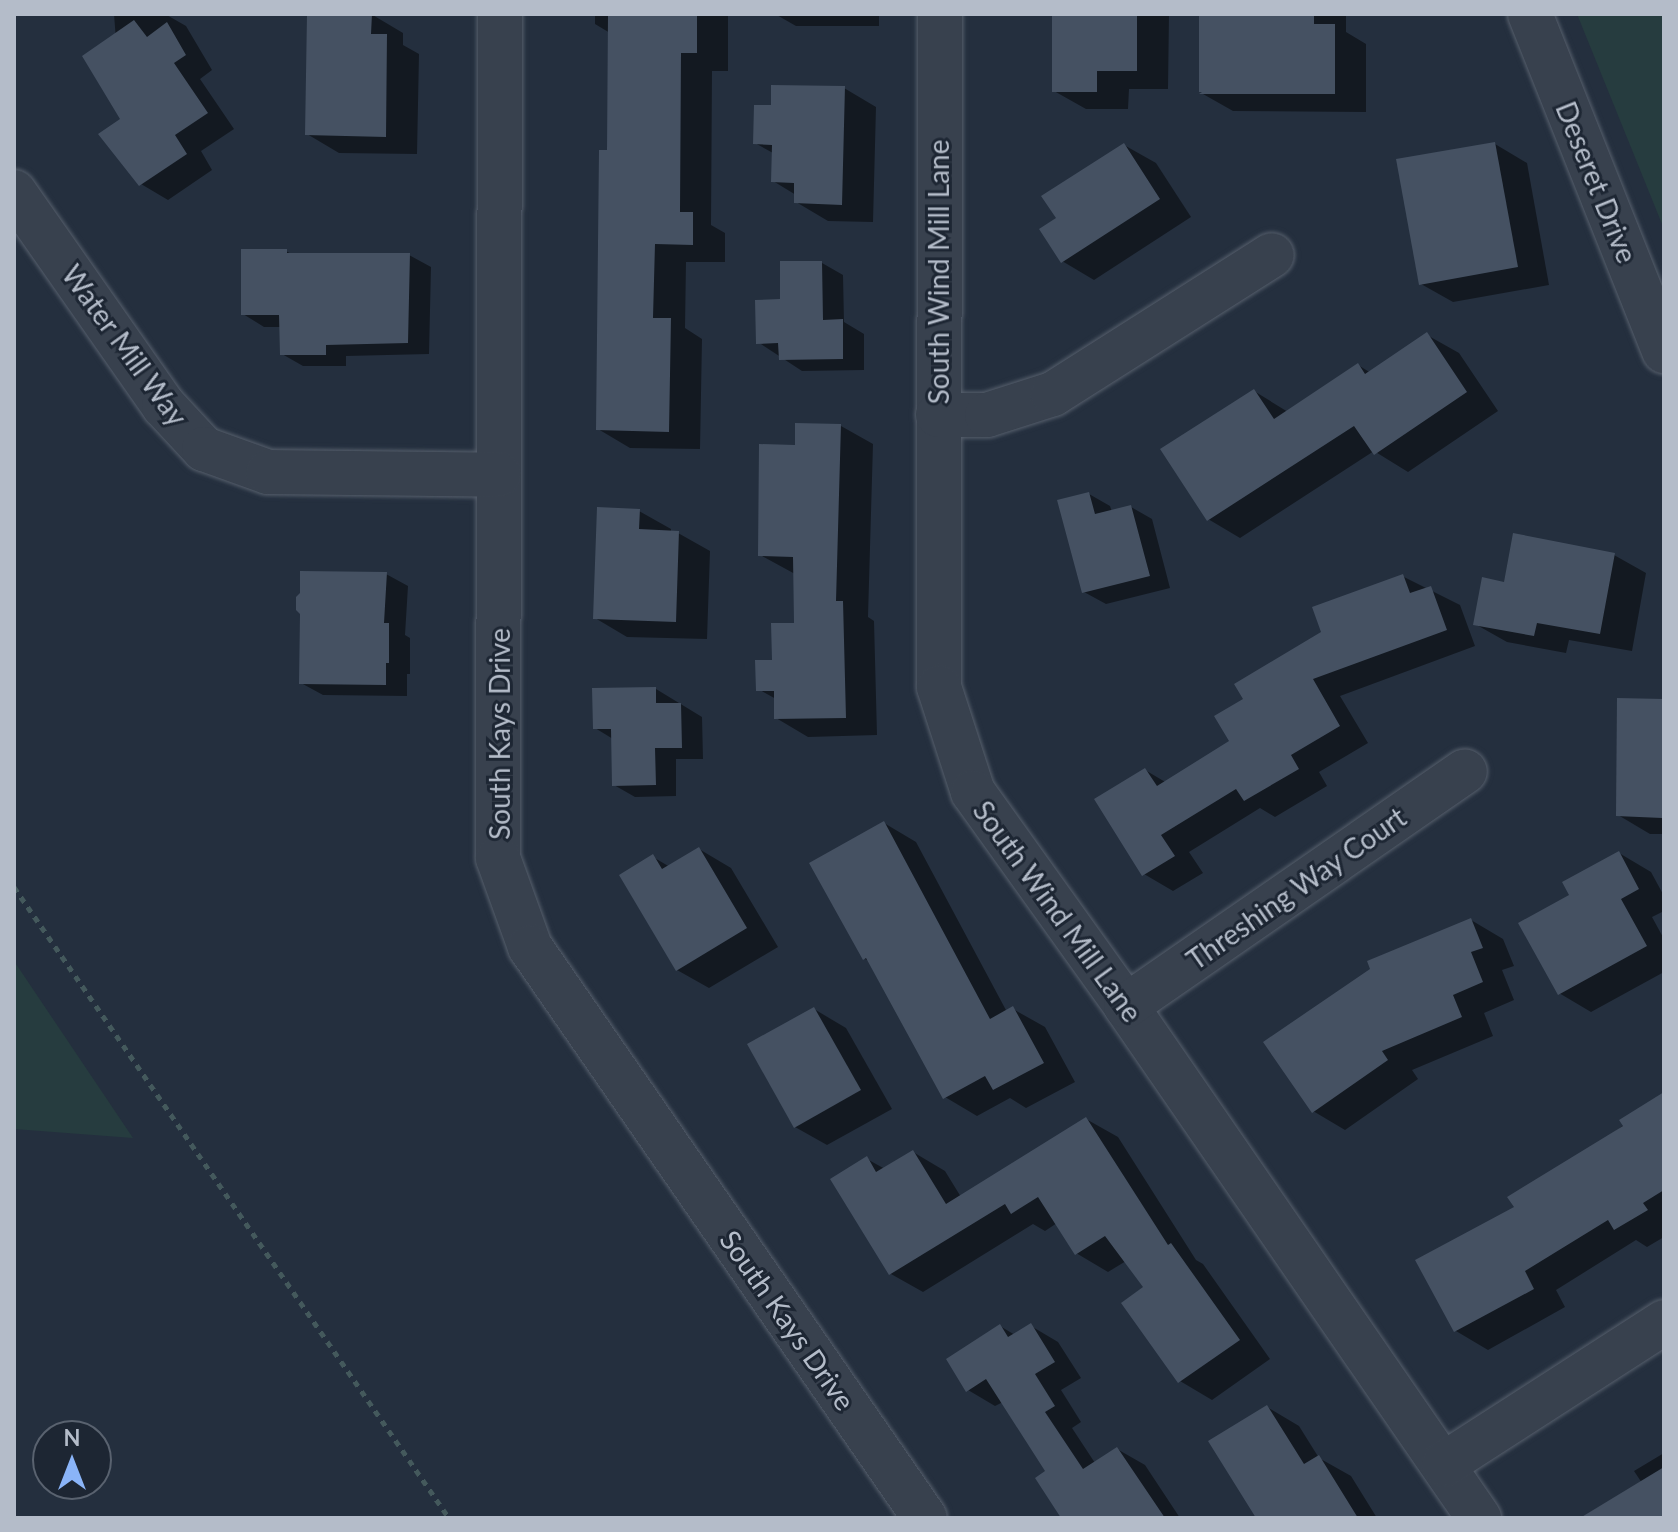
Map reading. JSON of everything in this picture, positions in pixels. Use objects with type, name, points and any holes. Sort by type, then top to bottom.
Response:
[{"type":"street","name":"South Kays Drive","points":[[500,14],[498,858],[530,947],[925,1518]]},
{"type":"street","name":"South Wind Mill Lane","points":[[940,14],[939,687],[973,792],[1126,1006],[1479,1518]]},
{"type":"street","name":"Deseret Drive","points":[[1530,14],[1664,351]]},
{"type":"street","name":"Water Mill Way","points":[[14,192],[164,406],[204,449],[268,472],[499,475]]},
{"type":"street","points":[[938,415],[987,415],[1053,394],[1272,255]]},
{"type":"street","name":"Threshing Way Court","points":[[1126,1006],[1465,771]]},
{"type":"street","points":[[1444,1464],[1664,1322]]},
{"type":"path","points":[[14,887],[449,1518]]},
{"type":"green space","points":[[1577,14],[1664,14],[1664,229]]},
{"type":"green space","points":[[14,961],[133,1138],[14,1129]]},
{"type":"building","points":[[307,14],[372,14],[371,34],[387,34],[386,137],[305,135]]},
{"type":"building","points":[[608,14],[697,14],[697,53],[681,53],[680,212],[693,212],[693,245],[655,244],[653,318],[671,318],[669,432],[596,430],[599,150],[607,150]]},
{"type":"building","points":[[1052,14],[1137,14],[1137,71],[1097,71],[1097,92],[1052,92]]},
{"type":"building","points":[[1199,14],[1314,14],[1314,24],[1335,24],[1335,94],[1199,94],[1202,92],[1199,92]]},
{"type":"building","points":[[134,20],[147,37],[167,22],[186,55],[174,63],[208,113],[175,135],[187,154],[139,186],[98,134],[120,119],[82,56]]},
{"type":"building","points":[[771,85],[845,86],[842,205],[794,203],[794,183],[771,182],[772,145],[753,144],[754,105],[771,105]]},
{"type":"building","points":[[1495,142],[1518,267],[1419,285],[1396,159]]},
{"type":"building","points":[[1124,143],[1160,199],[1061,263],[1039,229],[1056,218],[1041,196]]},
{"type":"building","points":[[241,249],[287,249],[287,253],[410,253],[408,343],[326,345],[326,355],[280,355],[279,315],[241,315]]},
{"type":"building","points":[[780,261],[822,261],[823,320],[843,319],[843,359],[779,360],[778,343],[756,344],[755,300],[780,299]]},
{"type":"building","points":[[1427,332],[1467,392],[1374,455],[1354,426],[1207,521],[1160,449],[1254,389],[1274,419],[1358,363],[1365,374]]},
{"type":"building","points":[[795,423],[841,424],[836,601],[843,601],[846,718],[774,719],[774,691],[756,691],[755,660],[772,660],[771,623],[794,623],[793,557],[758,556],[759,444],[795,445]]},
{"type":"building","points":[[1089,492],[1095,514],[1131,505],[1150,576],[1082,593],[1057,500]]},
{"type":"building","points":[[597,507],[640,509],[639,529],[679,531],[676,622],[593,619]]},
{"type":"building","points":[[1513,533],[1615,553],[1600,634],[1537,623],[1534,636],[1473,625],[1482,577],[1504,582]]},
{"type":"building","points":[[300,571],[387,572],[384,623],[389,623],[389,663],[386,663],[386,685],[299,684],[300,614],[296,610],[296,597],[300,593]]},
{"type":"building","points":[[1403,574],[1410,593],[1431,586],[1447,630],[1313,679],[1340,726],[1291,755],[1299,769],[1244,801],[1236,789],[1161,835],[1175,856],[1142,876],[1094,799],[1145,768],[1157,786],[1229,741],[1214,716],[1243,699],[1234,684],[1321,632],[1312,607]]},
{"type":"building","points":[[656,687],[656,703],[681,703],[682,748],[655,748],[656,785],[612,786],[611,729],[593,729],[592,688]]},
{"type":"building","points":[[1617,698],[1664,699],[1662,818],[1616,816]]},
{"type":"building","points":[[884,821],[990,1019],[1013,1006],[1044,1063],[993,1090],[985,1076],[943,1099],[866,958],[863,960],[809,863]]},
{"type":"building","points":[[699,847],[747,928],[676,971],[619,875],[653,854],[662,869]]},
{"type":"building","points":[[1619,851],[1639,889],[1621,899],[1647,946],[1558,995],[1518,923],[1569,895],[1562,882]]},
{"type":"building","points":[[1471,918],[1483,948],[1471,952],[1483,982],[1453,995],[1462,1017],[1382,1051],[1388,1060],[1312,1113],[1263,1042],[1370,969],[1367,961]]},
{"type":"building","points":[[814,1007],[861,1090],[794,1128],[747,1044]]},
{"type":"building","points":[[1664,1092],[1664,1190],[1643,1203],[1648,1210],[1614,1230],[1608,1220],[1525,1271],[1534,1289],[1454,1332],[1415,1260],[1514,1207],[1507,1197],[1623,1126],[1619,1120]]},
{"type":"building","points":[[1086,1117],[1168,1245],[1171,1243],[1240,1340],[1178,1383],[1121,1303],[1143,1287],[1105,1236],[1075,1255],[1038,1197],[1011,1214],[1005,1204],[889,1275],[830,1179],[867,1156],[876,1172],[913,1150],[946,1204]]},
{"type":"building","points":[[1031,1323],[1055,1362],[1035,1374],[1055,1406],[1045,1412],[1083,1469],[1117,1447],[1165,1518],[1061,1518],[1035,1478],[1045,1471],[986,1379],[966,1392],[946,1359],[1000,1324],[1008,1337]]},
{"type":"building","points":[[1267,1405],[1304,1464],[1319,1455],[1358,1518],[1256,1518],[1208,1441]]},
{"type":"building","points":[[1664,1467],[1664,1518],[1580,1518]]}]
